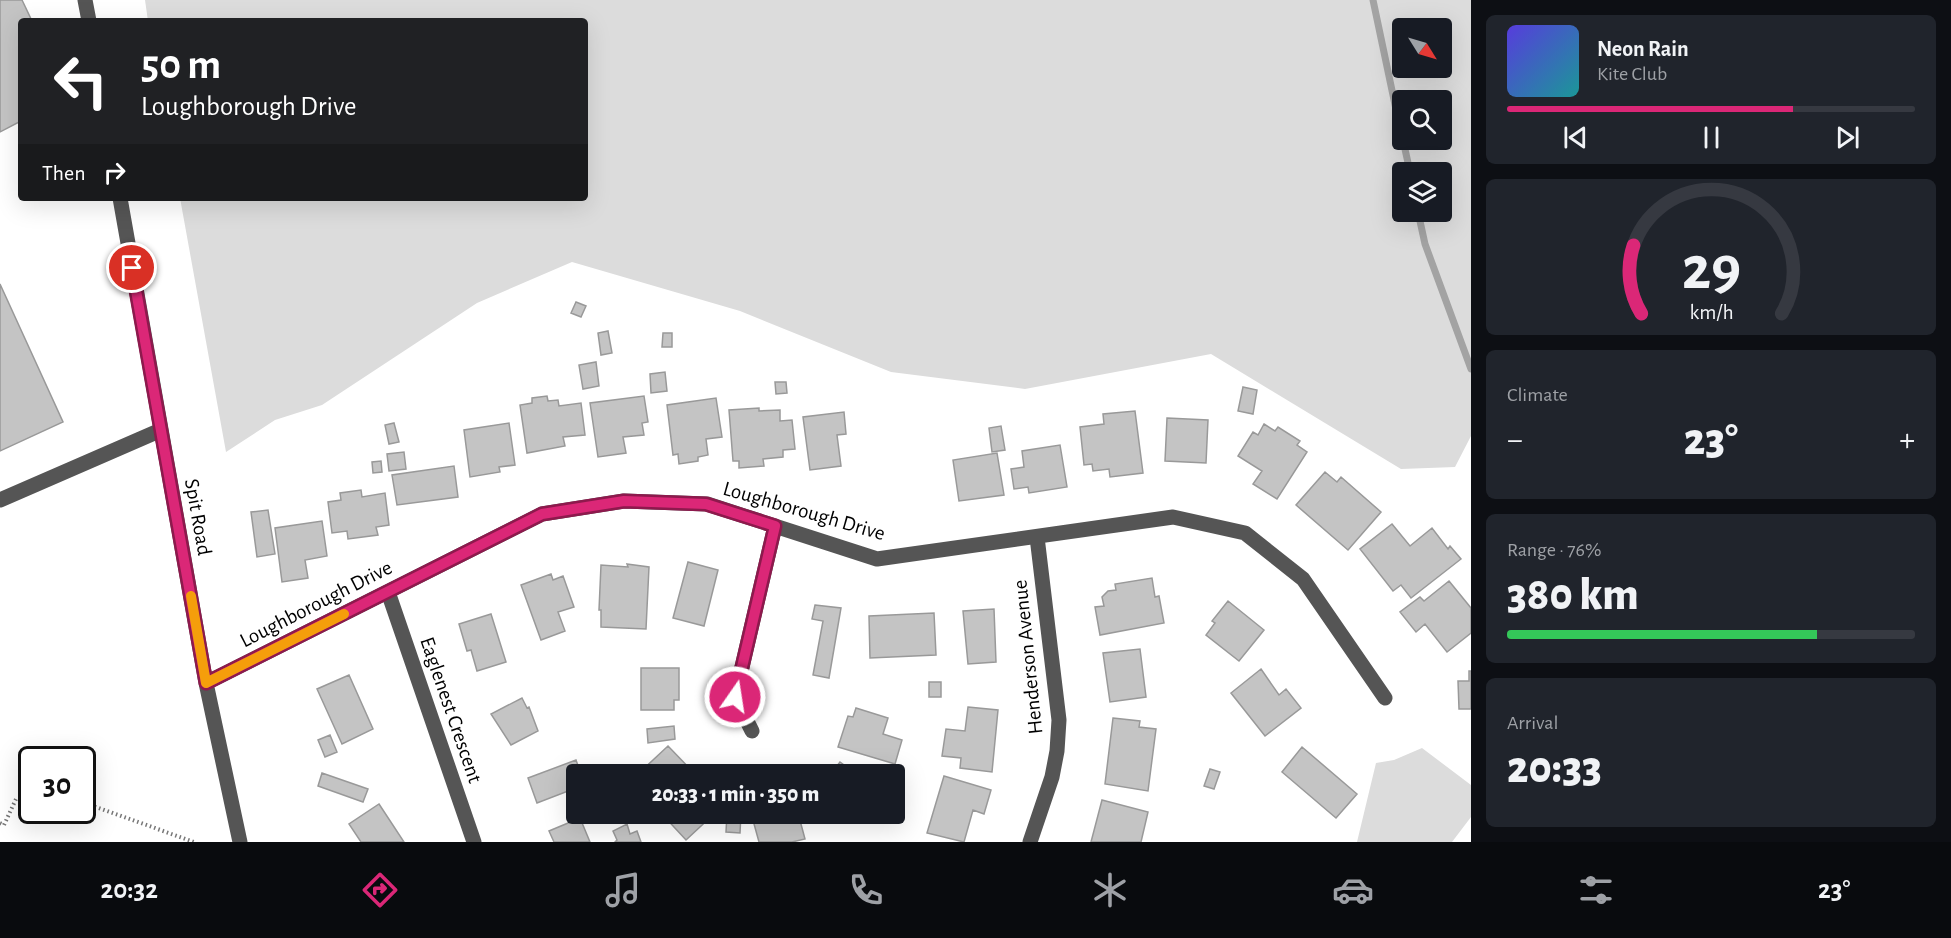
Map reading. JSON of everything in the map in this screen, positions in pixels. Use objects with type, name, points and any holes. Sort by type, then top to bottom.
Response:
[{"type":"street","points":[[85,0],[88,18]]},
{"type":"street","name":"Spit Road","points":[[121,201],[206,683],[240,842]]},
{"type":"street","points":[[0,500],[161,430]]},
{"type":"street","name":"Loughborough Drive","points":[[206,683],[542,514],[624,501],[706,504],[877,559],[1173,517],[1245,533],[1303,579],[1385,698]]},
{"type":"street","points":[[752,731],[735,697],[775,526]]},
{"type":"street","name":"Henderson Avenue","points":[[1030,842],[1052,777],[1059,720],[1036,537]]},
{"type":"street","name":"Eaglenest Crescent","points":[[388,592],[474,842]]},
{"type":"path","points":[[0,823],[4,825],[18,799]]},
{"type":"path","points":[[96,807],[194,842]]},
{"type":"shaded area","points":[[145,0],[1471,0],[1471,436],[1455,467],[1401,469],[1211,354],[1025,389],[891,372],[740,311],[572,262],[477,303],[322,405],[275,420],[226,452],[181,201],[588,201],[588,18],[148,18]]},
{"type":"shaded area","points":[[1422,748],[1471,785],[1471,817],[1452,842],[1357,842],[1376,763],[1394,760]]},
{"type":"building","points":[[0,0],[22,0],[31,18],[18,18],[18,123],[0,132]]},
{"type":"building","points":[[0,284],[63,422],[0,451]]},
{"type":"building","points":[[576,302],[586,306],[581,317],[571,313]]},
{"type":"building","points":[[608,331],[612,353],[601,355],[598,333]]},
{"type":"building","points":[[663,333],[672,333],[672,347],[662,347]]},
{"type":"building","points":[[596,362],[599,386],[583,389],[579,365]]},
{"type":"building","points":[[665,372],[667,391],[651,393],[650,374]]},
{"type":"building","points":[[775,382],[786,382],[787,393],[776,394]]},
{"type":"building","points":[[1243,387],[1257,390],[1253,414],[1238,411]]},
{"type":"building","points":[[547,396],[548,401],[558,400],[559,406],[581,403],[585,435],[563,437],[565,446],[527,453],[520,405],[532,403],[532,398]]},
{"type":"building","points":[[644,396],[648,422],[642,423],[644,435],[623,437],[626,453],[598,457],[590,403]]},
{"type":"building","points":[[716,398],[722,437],[706,439],[708,455],[698,457],[698,461],[679,464],[678,454],[673,455],[667,405]]},
{"type":"building","points":[[759,408],[759,411],[780,410],[780,421],[792,420],[795,449],[783,450],[783,457],[763,459],[764,466],[739,468],[739,461],[733,461],[729,410]]},
{"type":"building","points":[[1135,411],[1143,473],[1110,477],[1109,469],[1093,471],[1092,464],[1084,465],[1080,427],[1104,424],[1103,414]]},
{"type":"building","points":[[844,412],[846,434],[837,435],[841,466],[810,470],[803,417]]},
{"type":"building","points":[[1167,418],[1208,420],[1206,463],[1165,461]]},
{"type":"building","points":[[394,423],[399,442],[389,444],[385,425]]},
{"type":"building","points":[[509,423],[515,465],[499,467],[500,472],[470,477],[464,430]]},
{"type":"building","points":[[1264,424],[1275,431],[1278,427],[1300,441],[1297,445],[1307,452],[1277,499],[1253,484],[1262,471],[1238,456],[1253,432],[1258,435]]},
{"type":"building","points":[[1001,426],[1005,450],[992,452],[989,428]]},
{"type":"building","points":[[1060,445],[1067,487],[1029,493],[1028,487],[1014,489],[1011,469],[1024,467],[1022,451]]},
{"type":"building","points":[[404,452],[406,469],[389,471],[387,454]]},
{"type":"building","points":[[997,453],[1004,495],[959,501],[953,460]]},
{"type":"building","points":[[381,461],[382,472],[373,473],[372,462]]},
{"type":"building","points":[[454,466],[458,497],[397,505],[392,475]]},
{"type":"building","points":[[1325,472],[1337,482],[1341,477],[1381,512],[1348,550],[1296,505]]},
{"type":"building","points":[[361,490],[362,497],[385,493],[389,525],[376,527],[378,535],[348,539],[347,531],[332,533],[328,502],[341,500],[340,493]]},
{"type":"building","points":[[268,510],[275,554],[257,557],[251,512]]},
{"type":"building","points":[[322,521],[327,556],[305,560],[308,578],[282,582],[275,528]]},
{"type":"building","points":[[1392,524],[1410,546],[1432,528],[1448,549],[1450,546],[1461,559],[1411,598],[1401,585],[1393,591],[1360,549]]},
{"type":"building","points":[[688,562],[718,570],[704,626],[673,618]]},
{"type":"building","points":[[627,564],[649,567],[646,629],[601,627],[601,610],[599,610],[601,565],[628,567]]},
{"type":"building","points":[[551,574],[553,580],[563,576],[574,607],[558,612],[565,631],[541,640],[521,585]]},
{"type":"building","points":[[1152,578],[1155,597],[1159,596],[1164,623],[1100,635],[1095,607],[1104,606],[1102,597],[1108,591],[1116,590],[1115,584]]},
{"type":"building","points":[[1449,581],[1471,608],[1471,633],[1447,652],[1425,624],[1416,632],[1400,612],[1420,597],[1424,601]]},
{"type":"building","points":[[1228,601],[1264,630],[1239,661],[1206,635],[1215,623],[1212,621]]},
{"type":"building","points":[[815,605],[841,608],[829,678],[813,675],[823,621],[812,619]]},
{"type":"building","points":[[994,609],[996,662],[968,664],[963,611]]},
{"type":"building","points":[[934,613],[936,655],[870,658],[869,616]]},
{"type":"building","points":[[491,614],[506,662],[477,671],[471,650],[467,651],[459,624]]},
{"type":"building","points":[[1140,649],[1146,697],[1110,702],[1103,653]]},
{"type":"building","points":[[641,668],[679,668],[679,700],[674,700],[674,710],[641,710]]},
{"type":"building","points":[[1261,669],[1279,695],[1286,689],[1301,708],[1265,736],[1231,693]]},
{"type":"building","points":[[1469,671],[1471,671],[1471,709],[1459,709],[1458,681],[1469,681]]},
{"type":"building","points":[[349,675],[373,729],[342,744],[317,689]]},
{"type":"building","points":[[929,682],[941,682],[941,697],[929,697]]},
{"type":"building","points":[[522,698],[527,708],[529,707],[538,731],[511,745],[491,714]]},
{"type":"building","points":[[968,707],[998,710],[992,772],[960,768],[961,758],[942,756],[946,729],[965,731]]},
{"type":"building","points":[[856,708],[888,718],[883,734],[902,740],[895,764],[838,747],[848,716],[853,717]]},
{"type":"building","points":[[1113,718],[1140,721],[1139,727],[1156,729],[1148,791],[1105,784]]},
{"type":"building","points":[[674,726],[675,739],[648,743],[647,729]]},
{"type":"building","points":[[330,735],[337,752],[325,757],[318,740]]},
{"type":"building","points":[[668,746],[685,764],[649,764]]},
{"type":"building","points":[[1302,747],[1357,794],[1336,818],[1282,772]]},
{"type":"building","points":[[576,760],[577,764],[566,764],[566,792],[537,803],[528,778]]},
{"type":"building","points":[[1210,769],[1220,772],[1214,789],[1204,786]]},
{"type":"building","points":[[322,773],[368,789],[363,802],[318,786]]},
{"type":"building","points":[[944,776],[991,790],[984,814],[973,810],[964,842],[927,833]]},
{"type":"building","points":[[1102,800],[1148,812],[1141,842],[1091,842]]},
{"type":"building","points":[[379,804],[404,842],[361,842],[349,824]]},
{"type":"building","points":[[566,824],[582,824],[590,842],[554,842],[549,831]]},
{"type":"building","points":[[627,824],[630,834],[637,831],[641,842],[615,842],[617,840],[613,831]]},
{"type":"building","points":[[671,824],[703,824],[686,840]]},
{"type":"building","points":[[726,824],[740,824],[740,833],[726,832]]},
{"type":"building","points":[[754,824],[801,824],[805,839],[792,842],[759,842]]},
{"type":"waterway","points":[[1373,0],[1392,90]]},
{"type":"waterway","points":[[1405,150],[1408,162]]},
{"type":"waterway","points":[[1420,222],[1425,244],[1471,369]]},
{"type":"slow traffic","points":[[191,596],[206,683],[344,614]]},
{"type":"route","points":[[132,268],[206,683],[542,514],[624,501],[706,504],[775,526],[735,697]]}]
